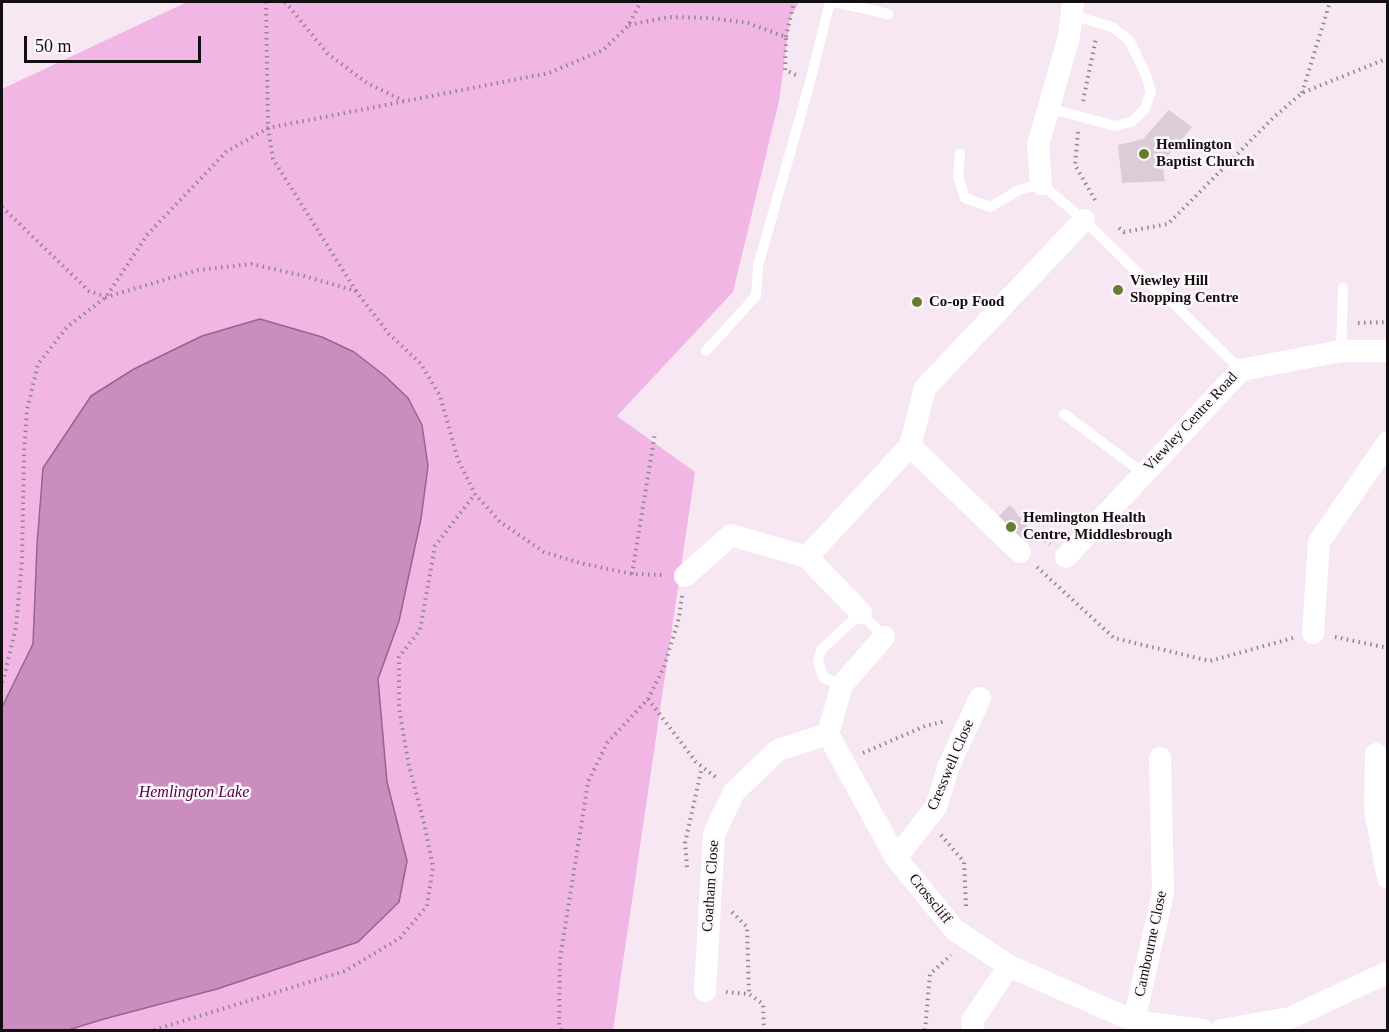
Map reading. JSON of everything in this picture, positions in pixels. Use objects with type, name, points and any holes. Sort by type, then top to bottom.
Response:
[{"type":"street","points":[[1041,184],[1038,145],[1068,37],[1072,8]]},
{"type":"street","points":[[807,557],[910,446],[925,388],[1084,220]]},
{"type":"street","name":"Viewley Centre Road","points":[[1066,557],[1241,369],[1341,351],[1388,351]]},
{"type":"street","points":[[1313,633],[1319,542],[1388,442]]},
{"type":"street","points":[[910,446],[1020,552]]},
{"type":"street","points":[[685,576],[731,535],[807,557],[861,613]]},
{"type":"street","points":[[828,734],[842,684],[884,637]]},
{"type":"street","name":"Cresswell Close","points":[[896,858],[936,807],[949,765],[977,705]]},
{"type":"street","name":"Crosscliff","points":[[828,734],[896,858],[955,930],[1009,966],[1134,1021],[1202,1030]]},
{"type":"street","name":"Coatham Close","points":[[705,990],[714,834],[734,792],[778,750],[828,734]]},
{"type":"street","points":[[1376,754],[1375,810],[1388,878]]},
{"type":"street","name":"Cambourne Close","points":[[1134,1021],[1163,893],[1160,758]]},
{"type":"street","points":[[972,1030],[972,1021],[1009,966]]},
{"type":"street","points":[[1221,1030],[1291,1024],[1388,972]]},
{"type":"lane","points":[[706,351],[756,296],[758,266],[830,2]]},
{"type":"lane","points":[[835,2],[888,14]]},
{"type":"lane","points":[[1048,108],[1115,126],[1131,122],[1144,110],[1150,92],[1146,75],[1129,40],[1112,27],[1072,8]]},
{"type":"lane","points":[[960,154],[958,176],[965,198],[990,207],[1019,190],[1041,184],[1084,220],[1241,369]]},
{"type":"lane","points":[[1341,351],[1343,288]]},
{"type":"lane","points":[[1064,414],[1143,473]]},
{"type":"lane","points":[[842,684],[824,678],[818,663],[821,650],[861,613],[884,637]]},
{"type":"path","points":[[266,2],[268,128],[273,159],[356,291],[389,334],[421,364],[440,396],[458,460],[475,494],[500,522],[544,552],[580,564],[633,574],[685,576],[679,618],[664,667],[648,699],[607,743],[588,782],[560,959],[559,1026],[561,1030]]},
{"type":"path","points":[[285,2],[328,54],[367,83],[405,101]]},
{"type":"path","points":[[2,681],[16,627],[22,561],[27,411],[38,364],[67,327],[106,297],[147,235],[226,152],[268,128],[549,73],[603,50],[628,26],[641,2]]},
{"type":"path","points":[[794,2],[786,37],[785,70],[810,82]]},
{"type":"path","points":[[1302,93],[1330,2]]},
{"type":"path","points":[[628,26],[669,17],[711,18],[748,23],[786,37]]},
{"type":"path","points":[[1117,226],[1124,232],[1168,224],[1273,118],[1302,93],[1388,58]]},
{"type":"path","points":[[2,207],[89,291],[106,297],[198,270],[252,264],[356,291]]},
{"type":"path","points":[[1342,323],[1388,322]]},
{"type":"path","points":[[633,574],[655,433]]},
{"type":"path","points":[[154,1030],[345,971],[400,938],[427,906],[432,867],[424,823],[409,766],[399,708],[399,657],[420,630],[435,546],[475,494]]},
{"type":"path","points":[[1066,557],[1037,533],[1020,552],[1114,638],[1210,661],[1313,633],[1388,648]]},
{"type":"path","points":[[648,699],[696,762],[734,792]]},
{"type":"path","points":[[843,761],[977,705]]},
{"type":"path","points":[[705,990],[749,994],[763,1004],[764,1030]]},
{"type":"shaded area","points":[[187,2],[799,2],[790,18],[779,101],[733,292],[617,416],[695,472],[613,1030],[2,1030],[2,89]]},
{"type":"water","name":"Hemlington Lake","points":[[260,319],[322,337],[354,352],[385,376],[408,398],[422,425],[428,466],[421,519],[399,621],[378,679],[387,782],[407,861],[399,902],[358,942],[217,989],[68,1030],[2,1030],[2,707],[33,644],[43,468],[91,396],[134,369],[202,336]]},
{"type":"building","name":"Hemlington Baptist Church","points":[[1169,110],[1192,127],[1162,163],[1165,181],[1122,183],[1118,145],[1143,139]]},
{"type":"building","name":"Hemlington Health Centre, Middlesbrough","points":[[1010,505],[1031,530],[1015,547],[991,524]]},
{"type":"place","name":"Hemlington Baptist Church","points":[[1144,154]]},
{"type":"place","name":"Viewley Hill Shopping Centre","points":[[1118,290]]},
{"type":"place","name":"Co-op Food","points":[[917,302]]},
{"type":"place","name":"Hemlington Health Centre, Middlesbrough","points":[[1011,527]]}]
